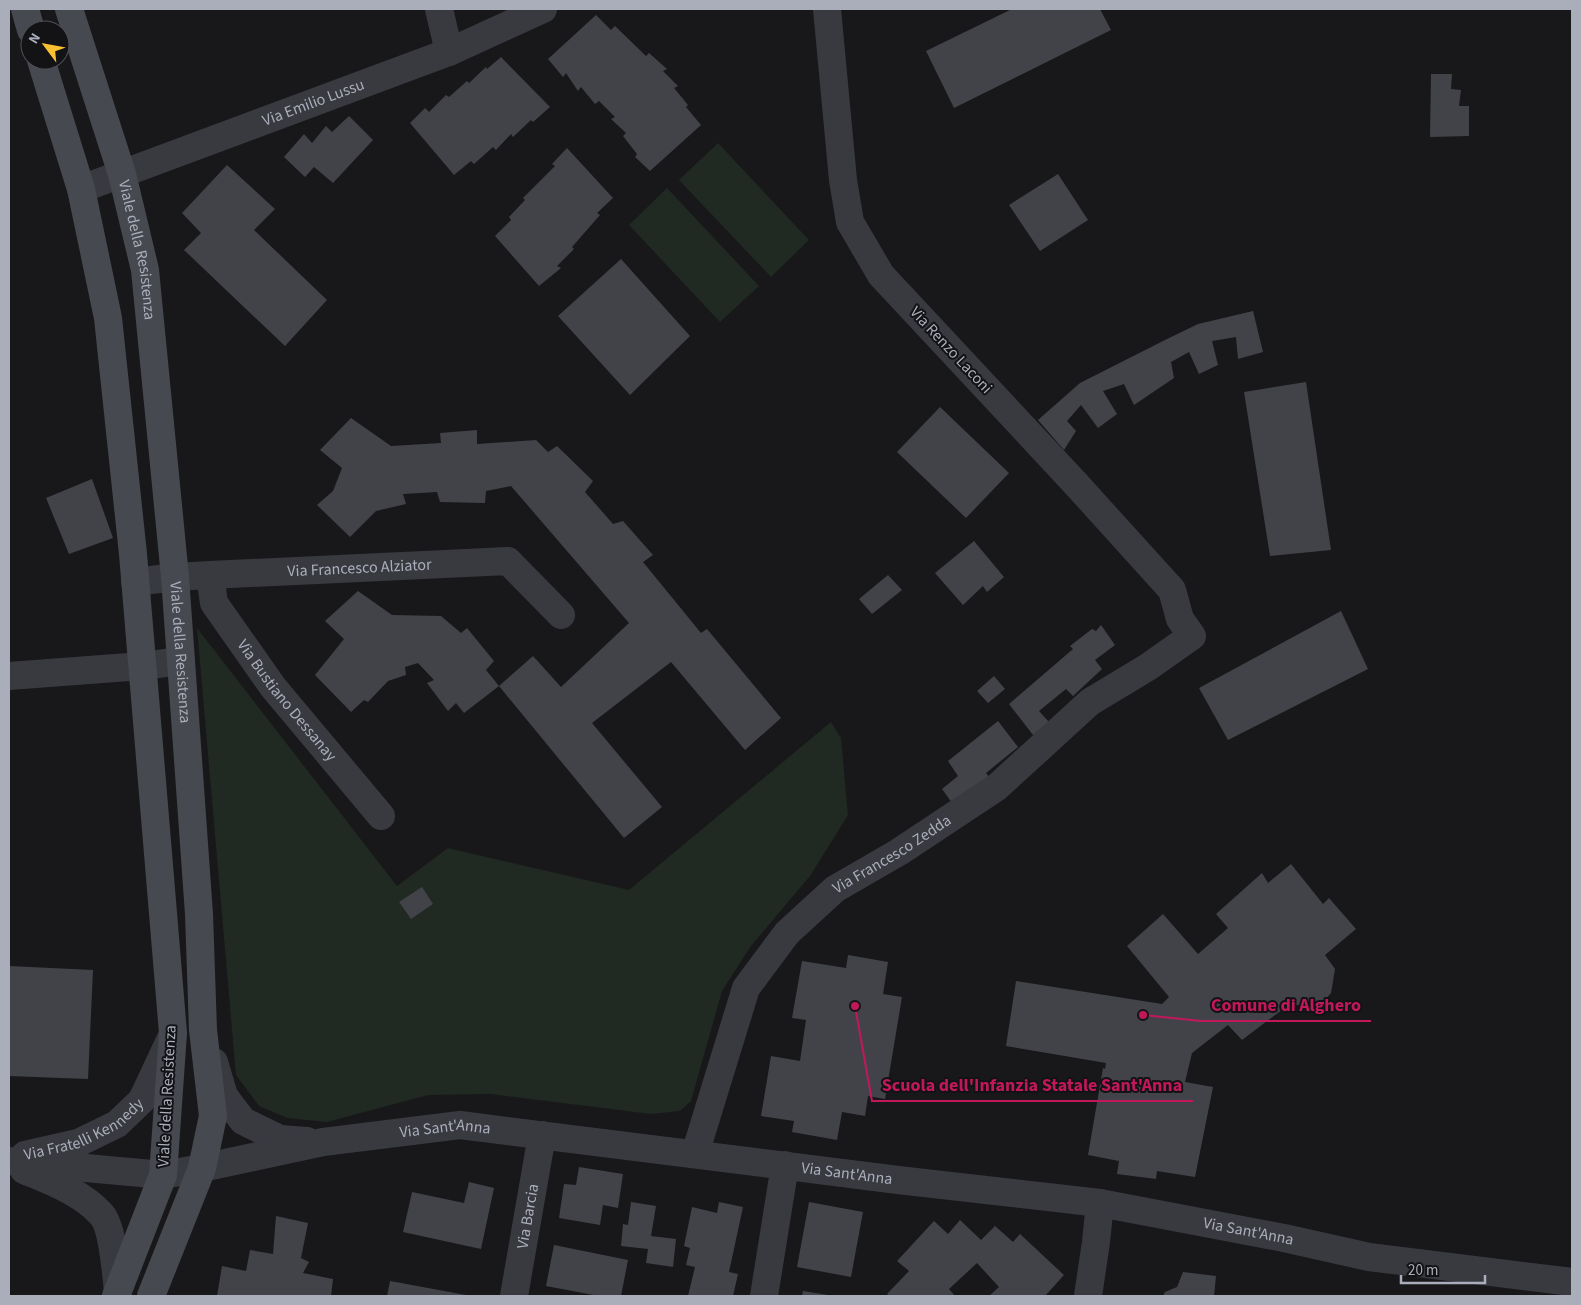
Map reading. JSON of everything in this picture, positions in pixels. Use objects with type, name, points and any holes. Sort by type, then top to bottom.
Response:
[{"type":"main road","name":"Viale della Resistenza","points":[[69,9],[122,174],[145,270],[175,577],[199,914],[203,1030],[213,1116],[202,1168],[151,1296]]},
{"type":"main road","name":"Viale della Resistenza","points":[[43,70],[81,189],[108,318],[135,582],[173,1033],[163,1175],[117,1294]]},
{"type":"street","points":[[439,9],[449,52]]},
{"type":"street","name":"Via Emilio Lussu","points":[[81,189],[449,52],[543,9]]},
{"type":"street","name":"Via Renzo Laconi","points":[[827,9],[850,222],[881,275],[1172,590],[1180,619],[1192,636]]},
{"type":"street","name":"Via Francesco Alziator","points":[[135,582],[210,575],[508,561],[562,615]]},
{"type":"street","name":"Via Bustiano Dessanay","points":[[210,575],[214,603],[273,687],[382,816]]},
{"type":"street","name":"Via Francesco Zedda","points":[[695,1154],[746,988],[787,933],[835,889],[899,852],[997,787],[1090,702],[1148,667],[1192,636]]},
{"type":"street","points":[[9,676],[142,666],[181,661]]},
{"type":"street","name":"Via Sant'Anna","points":[[203,1030],[224,1096],[243,1121],[280,1138],[323,1142]]},
{"type":"street","name":"Via Fratelli Kennedy","points":[[9,1161],[78,1142],[117,1124],[142,1100],[173,1033]]},
{"type":"street","name":"Via Sant'Anna","points":[[163,1175],[323,1142],[460,1125],[1100,1204],[1284,1238],[1369,1257],[1572,1282]]},
{"type":"street","name":"Via Barcia","points":[[514,1296],[542,1135]]},
{"type":"street","name":"Via Fratelli Kennedy","points":[[9,1161],[163,1175]]},
{"type":"street","name":"Via Fratelli Kennedy","points":[[9,1161],[72,1191],[102,1214],[112,1241],[117,1294]]},
{"type":"street","points":[[764,1296],[784,1165]]},
{"type":"street","points":[[1088,1296],[1100,1204]]},
{"type":"shaded area","points":[[718,143],[809,240],[771,277],[679,180]]},
{"type":"shaded area","points":[[667,188],[759,286],[720,322],[629,225]]},
{"type":"shaded area","points":[[197,628],[397,886],[448,848],[629,890],[831,722],[841,738],[848,815],[810,876],[751,946],[722,991],[691,1101],[680,1111],[651,1114],[491,1094],[428,1095],[327,1122],[287,1118],[259,1106],[236,1075]]},
{"type":"building","points":[[1012,9],[1100,9],[1111,30],[954,108],[926,51]]},
{"type":"building","points":[[596,15],[611,30],[615,26],[646,56],[649,53],[667,69],[663,71],[678,86],[674,88],[688,105],[686,107],[701,125],[650,171],[635,157],[637,154],[623,136],[626,133],[611,119],[615,117],[599,101],[595,104],[581,87],[578,91],[566,73],[563,77],[548,59]]},
{"type":"building","points":[[501,57],[550,107],[533,122],[531,120],[513,137],[511,134],[496,150],[493,147],[474,164],[471,161],[454,175],[410,123],[425,108],[429,112],[446,95],[449,97],[467,81],[469,83],[486,67],[487,69]]},
{"type":"building","points":[[1431,74],[1452,74],[1451,89],[1461,90],[1459,106],[1469,106],[1469,136],[1430,137]]},
{"type":"building","points":[[349,116],[373,140],[333,183],[314,167],[305,177],[284,157],[304,134],[312,143],[326,126],[332,132]]},
{"type":"building","points":[[567,148],[613,198],[597,213],[600,215],[572,247],[574,249],[557,266],[561,268],[539,286],[495,236],[511,220],[509,217],[525,200],[523,198],[555,166],[552,164]]},
{"type":"building","points":[[227,165],[275,209],[254,230],[327,300],[285,346],[184,250],[201,233],[182,213]]},
{"type":"building","points":[[1058,174],[1088,220],[1040,251],[1009,205]]},
{"type":"building","points":[[621,259],[690,336],[630,395],[558,316]]},
{"type":"building","points":[[1253,311],[1263,352],[1238,359],[1236,337],[1212,341],[1218,365],[1199,374],[1189,352],[1171,362],[1174,378],[1134,405],[1124,384],[1103,391],[1117,414],[1098,428],[1081,405],[1067,421],[1076,431],[1064,450],[1038,420],[1080,383],[1198,324]]},
{"type":"building","points":[[1306,382],[1331,550],[1270,556],[1244,392]]},
{"type":"building","points":[[940,407],[1009,473],[966,518],[897,452]]},
{"type":"building","points":[[351,418],[391,446],[441,443],[440,433],[477,430],[477,444],[536,440],[548,452],[557,446],[593,481],[585,492],[613,524],[623,521],[653,555],[643,562],[701,633],[707,629],[781,718],[745,750],[671,662],[592,723],[662,807],[624,838],[499,686],[533,656],[561,687],[629,623],[511,486],[486,491],[485,503],[440,502],[437,492],[403,494],[406,504],[376,511],[350,537],[317,505],[333,491],[342,468],[320,450]]},
{"type":"building","points":[[92,479],[113,538],[69,554],[46,498]]},
{"type":"building","points":[[974,541],[1004,577],[987,592],[983,586],[963,605],[935,573]]},
{"type":"building","points":[[888,575],[902,590],[872,614],[859,599]]},
{"type":"building","points":[[358,591],[392,615],[441,616],[461,633],[467,628],[494,661],[486,670],[499,686],[464,713],[456,703],[448,711],[427,683],[434,680],[418,663],[405,667],[406,675],[388,681],[368,702],[364,700],[351,712],[315,675],[344,639],[325,621]]},
{"type":"building","points":[[1341,611],[1368,669],[1228,740],[1199,688]]},
{"type":"building","points":[[1101,625],[1115,645],[1095,660],[1102,669],[1073,696],[1066,689],[1039,711],[1049,722],[1033,735],[1009,704],[1073,649],[1070,646],[1092,629],[1096,631]]},
{"type":"building","points":[[994,676],[1005,689],[988,703],[977,691]]},
{"type":"building","points":[[998,721],[1018,747],[986,773],[990,778],[955,807],[942,789],[958,776],[948,761]]},
{"type":"building","points":[[1291,864],[1323,904],[1329,898],[1356,929],[1325,955],[1335,969],[1331,993],[1321,1005],[1293,1005],[1291,1003],[1242,1040],[1228,1025],[1192,1053],[1185,1082],[1213,1087],[1195,1177],[1157,1171],[1156,1179],[1117,1174],[1119,1161],[1088,1155],[1103,1068],[1105,1069],[1106,1063],[1006,1046],[1016,981],[1162,1004],[1169,997],[1127,946],[1163,914],[1198,954],[1228,928],[1216,914],[1262,873],[1268,883]]},
{"type":"building","points":[[422,887],[433,904],[411,919],[399,902]]},
{"type":"building","points":[[848,955],[888,962],[883,994],[902,997],[885,1099],[868,1096],[865,1116],[842,1112],[837,1140],[792,1132],[794,1121],[761,1116],[771,1056],[800,1061],[806,1020],[792,1018],[802,961],[846,968]]},
{"type":"building","points":[[9,966],[93,970],[88,1079],[9,1076]]},
{"type":"building","points":[[579,1167],[623,1174],[618,1208],[603,1205],[600,1225],[559,1218],[564,1184],[576,1185]]},
{"type":"building","points":[[469,1182],[494,1188],[481,1249],[403,1232],[412,1192],[464,1203]]},
{"type":"building","points":[[631,1202],[656,1206],[651,1236],[676,1239],[673,1267],[646,1263],[648,1249],[621,1246],[623,1224],[628,1225]]},
{"type":"building","points":[[719,1202],[743,1207],[729,1272],[738,1274],[733,1296],[688,1296],[695,1267],[686,1265],[690,1248],[684,1246],[692,1207],[717,1213]]},
{"type":"building","points":[[809,1202],[863,1212],[851,1277],[797,1267]]},
{"type":"building","points":[[276,1216],[308,1223],[301,1258],[309,1262],[303,1273],[333,1279],[331,1296],[217,1296],[222,1266],[246,1271],[250,1250],[273,1254]]},
{"type":"building","points":[[960,1220],[981,1240],[995,1226],[1013,1242],[1020,1234],[1064,1275],[1045,1296],[989,1296],[999,1287],[977,1263],[949,1289],[955,1296],[890,1296],[887,1294],[909,1271],[897,1261],[934,1221],[948,1234]]},
{"type":"building","points":[[554,1245],[628,1260],[621,1296],[599,1296],[546,1286]]},
{"type":"building","points":[[1183,1272],[1216,1276],[1214,1296],[1163,1296],[1165,1292],[1177,1287]]},
{"type":"building","points":[[390,1281],[466,1295],[466,1296],[387,1296]]},
{"type":"building","points":[[803,1291],[828,1295],[828,1296],[802,1296]]},
{"type":"place","name":"Scuola dell'Infanzia Statale Sant'Anna","points":[[855,1006]]},
{"type":"place","name":"Comune di Alghero","points":[[1143,1015]]}]
